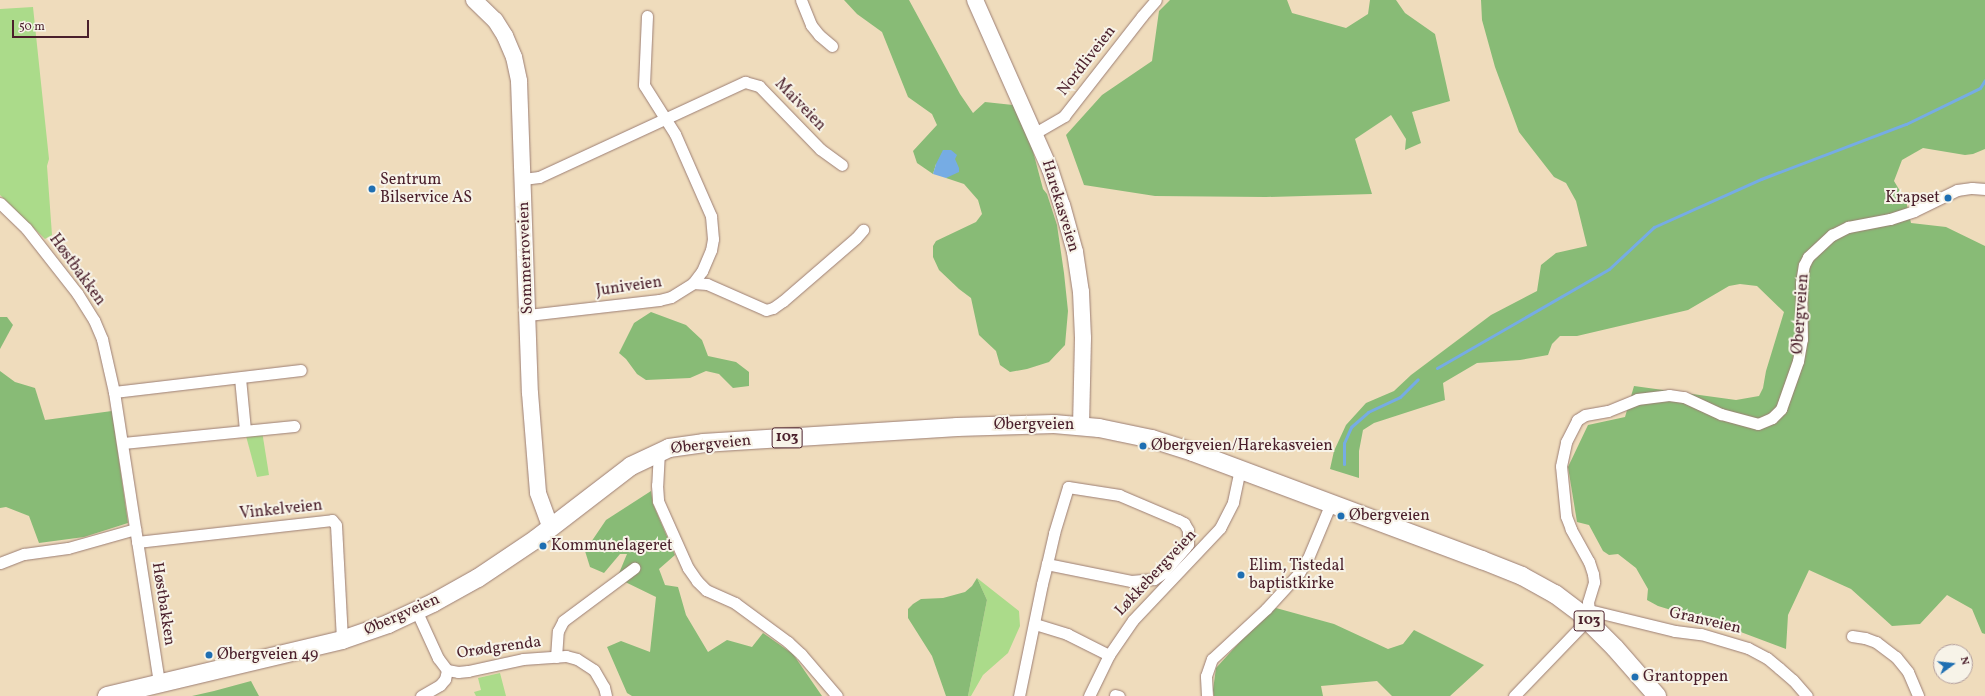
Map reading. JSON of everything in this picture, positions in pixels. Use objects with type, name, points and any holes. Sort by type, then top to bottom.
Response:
[{"type":"main road","name":"Øbergveien","points":[[107,696],[342,640],[388,624],[478,578],[551,528],[631,466],[660,451],[679,446],[703,443],[1026,424],[1081,425],[1152,440],[1331,503],[1503,568],[1540,586],[1586,614],[1657,696]]},
{"type":"street","name":"Sommerroveien","points":[[474,0],[495,20],[506,36],[514,57],[519,80],[530,393],[538,493],[551,528]]},
{"type":"street","points":[[801,0],[811,25],[819,35],[832,46]]},
{"type":"street","name":"Harekasveien","points":[[975,0],[1035,133],[1062,206],[1075,252],[1081,292],[1084,338],[1081,425]]},
{"type":"street","name":"Nordliveien","points":[[1035,133],[1064,116],[1156,0]]},
{"type":"street","points":[[647,16],[644,85],[675,134],[711,216],[713,239],[711,250],[702,271],[693,283]]},
{"type":"street","name":"Maiveien","points":[[523,179],[539,177],[745,82],[752,83],[764,90],[820,149],[842,165]]},
{"type":"street","name":"Øbergveien","points":[[1586,614],[1594,582],[1593,574],[1589,562],[1571,529],[1566,516],[1561,466],[1566,442],[1577,420],[1585,415],[1608,411],[1637,399],[1669,394],[1684,397],[1721,414],[1758,424],[1772,418],[1781,409],[1798,361],[1802,339],[1801,283],[1804,265],[1812,253],[1832,235],[1848,227],[1896,217],[1957,190],[1972,188],[1985,189]]},
{"type":"street","name":"Høstbakken","points":[[0,203],[26,228],[46,251],[77,293],[94,320],[108,358],[138,542],[159,684]]},
{"type":"street","points":[[693,283],[707,284],[766,310],[773,308],[783,302],[856,238],[863,230]]},
{"type":"street","name":"Juniveien","points":[[528,315],[659,300],[671,297],[693,283]]},
{"type":"street","points":[[114,392],[197,381],[240,378],[301,370]]},
{"type":"street","points":[[240,378],[245,430]]},
{"type":"street","points":[[122,443],[294,426]]},
{"type":"street","name":"Øbergveien","points":[[660,451],[657,485],[658,501],[688,568],[697,581],[706,590],[735,603],[788,642],[801,654],[837,696]]},
{"type":"street","name":"Løkkebergveien","points":[[1089,696],[1109,655],[1133,620],[1220,528],[1233,502],[1240,470]]},
{"type":"street","points":[[1019,696],[1047,564],[1068,486],[1119,495],[1184,523],[1188,530],[1188,544],[1185,548],[1163,573],[1150,580],[1139,582],[1116,579],[1047,564]]},
{"type":"street","points":[[1207,696],[1206,676],[1212,659],[1266,609],[1299,573],[1308,558],[1331,503]]},
{"type":"street","name":"Vinkelveien","points":[[138,542],[332,520],[336,524],[342,640]]},
{"type":"street","points":[[0,564],[24,554],[68,548],[135,529]]},
{"type":"street","name":"Orødgrenda","points":[[556,657],[558,631],[563,621],[634,568]]},
{"type":"street","name":"Orødgrenda","points":[[416,610],[438,658],[447,670],[458,672],[468,671],[523,659],[556,657],[577,659],[588,664],[600,678],[606,696]]},
{"type":"street","points":[[1514,696],[1586,614]]},
{"type":"street","name":"Granveien","points":[[1586,614],[1675,631],[1701,634],[1748,648],[1767,658],[1808,696]]},
{"type":"street","points":[[1035,624],[1067,634],[1109,655]]},
{"type":"street","points":[[1852,636],[1865,638],[1876,642],[1896,657],[1908,672],[1918,696]]},
{"type":"street","name":"Orødgrenda","points":[[421,696],[440,685],[445,679],[447,670]]},
{"type":"green space","points":[[844,0],[909,0],[960,94],[973,113],[985,102],[1013,105],[1030,140],[1043,189],[1047,194],[1057,225],[1064,273],[1068,311],[1065,345],[1049,362],[1027,369],[1010,372],[1000,365],[996,351],[979,335],[971,298],[939,270],[933,257],[933,246],[936,241],[976,222],[982,214],[978,200],[964,184],[946,178],[947,176],[936,164],[933,174],[917,163],[913,151],[937,125],[932,114],[908,97],[882,32],[857,14]]},
{"type":"green space","points":[[1170,0],[1287,0],[1292,13],[1346,28],[1368,14],[1370,0],[1396,0],[1405,13],[1435,34],[1450,101],[1412,112],[1421,143],[1405,150],[1406,139],[1391,115],[1355,139],[1372,194],[1266,197],[1155,196],[1084,185],[1066,135],[1102,95],[1152,61],[1159,11]]},
{"type":"green space","points":[[1481,0],[1985,0],[1985,149],[1973,154],[1965,155],[1923,148],[1902,160],[1894,181],[1906,201],[1911,223],[1946,227],[1985,246],[1985,634],[1982,633],[1972,609],[1947,595],[1920,624],[1892,626],[1851,589],[1809,570],[1788,615],[1786,649],[1730,628],[1658,606],[1647,600],[1648,589],[1636,568],[1618,554],[1609,555],[1603,551],[1589,525],[1577,522],[1568,467],[1588,425],[1625,417],[1634,386],[1736,400],[1759,396],[1763,388],[1766,371],[1784,312],[1757,286],[1740,284],[1729,286],[1688,310],[1577,336],[1560,336],[1552,344],[1548,355],[1520,360],[1477,363],[1443,383],[1445,400],[1374,423],[1363,430],[1359,451],[1359,478],[1330,469],[1334,451],[1346,425],[1366,403],[1394,391],[1411,375],[1491,315],[1537,291],[1541,265],[1556,253],[1587,246],[1576,201],[1566,183],[1554,177],[1519,132],[1495,67],[1482,20]]},
{"type":"green space","points":[[33,7],[49,159],[47,166],[52,235],[45,239],[0,195],[0,9]]},
{"type":"green space","points":[[651,312],[686,325],[702,340],[708,356],[736,362],[749,372],[749,386],[733,388],[719,374],[706,371],[690,378],[646,380],[637,374],[626,359],[619,353],[634,323]]},
{"type":"green space","points":[[0,317],[7,317],[13,325],[0,349]]},
{"type":"green space","points":[[0,371],[15,382],[35,388],[45,420],[112,411],[128,523],[84,537],[39,543],[29,516],[6,507],[0,508]]},
{"type":"green space","points":[[262,431],[269,475],[257,477],[246,436]]},
{"type":"green space","points":[[651,491],[653,504],[675,555],[659,569],[665,585],[678,587],[686,615],[708,652],[727,640],[752,647],[763,633],[793,654],[822,696],[632,696],[627,693],[607,647],[621,641],[650,652],[656,597],[617,578],[627,554],[620,554],[604,573],[590,567],[585,551],[606,520]]},
{"type":"green space","points":[[977,578],[1019,611],[1020,626],[1008,653],[983,675],[971,696],[968,696],[987,600]]},
{"type":"green space","points":[[977,578],[987,600],[968,696],[946,696],[932,656],[908,618],[908,609],[921,599],[943,598],[965,592],[972,586]]},
{"type":"green space","points":[[1276,608],[1334,624],[1388,649],[1403,644],[1414,630],[1484,665],[1450,696],[1392,696],[1377,681],[1321,686],[1323,696],[1214,696],[1213,690],[1216,668],[1248,633]]},
{"type":"green space","points":[[500,673],[506,696],[476,696],[474,692],[481,690],[478,678]]},
{"type":"green space","points":[[251,681],[259,696],[192,696],[214,691]]},
{"type":"water","points":[[943,150],[951,150],[957,155],[955,159],[959,168],[959,172],[946,178],[933,174]]},
{"type":"waterway","points":[[1437,368],[1609,269],[1654,227],[1761,179],[1906,124],[1980,88],[1985,80]]},
{"type":"waterway","points":[[1344,464],[1344,443],[1351,427],[1368,412],[1400,397],[1418,379]]},
{"type":"place","name":"Sentrum Bilservice AS","points":[[372,189]]},
{"type":"place","name":"Krapset","points":[[1948,198]]},
{"type":"place","name":"Øbergveien/Harekasveien","points":[[1143,446]]},
{"type":"place","name":"Øbergveien","points":[[1341,516]]},
{"type":"place","name":"Kommunelageret","points":[[543,546]]},
{"type":"place","name":"Elim, Tistedal baptistkirke","points":[[1241,575]]},
{"type":"place","name":"Øbergveien 49","points":[[209,655]]},
{"type":"place","name":"Grantoppen","points":[[1635,677]]}]
